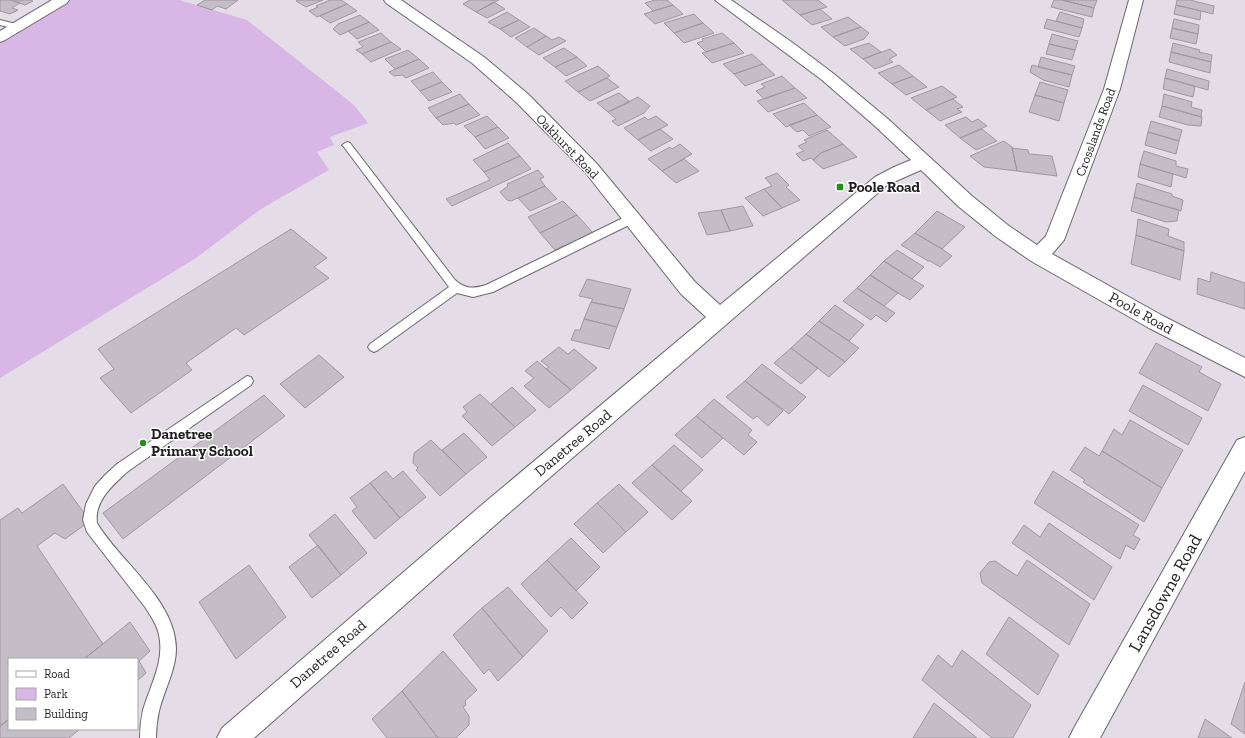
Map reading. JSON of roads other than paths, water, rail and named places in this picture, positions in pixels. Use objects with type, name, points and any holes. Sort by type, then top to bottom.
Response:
[{"type":"street","points":[[0,37],[62,0]]},
{"type":"street","name":"Oakhurst Road","points":[[391,0],[478,60],[522,98],[591,168],[688,288],[720,318]]},
{"type":"street","name":"Crosslands Road","points":[[1038,256],[1054,240],[1066,210],[1112,89],[1136,0]]},
{"type":"street","name":"Poole Road","points":[[730,1],[828,77],[882,123],[964,201],[1002,231],[1038,256],[1156,322],[1245,368]]},
{"type":"street","name":"Danetree Road","points":[[232,738],[493,511],[882,181],[900,171],[924,162]]},
{"type":"street","name":"Lansdowne Road","points":[[1084,738],[1245,448]]},
{"type":"lane","points":[[0,22],[17,27]]},
{"type":"lane","points":[[347,145],[451,284],[466,293],[489,289],[631,219]]},
{"type":"lane","points":[[374,347],[456,288]]},
{"type":"lane","points":[[148,738],[150,712],[165,670],[169,649],[167,636],[158,612],[100,539],[90,522],[92,504],[97,492],[122,468],[247,381]]},
{"type":"place","name":"Poole Road","points":[[840,187]]},
{"type":"place","name":"Danetree Primary School","points":[[143,443]]}]
